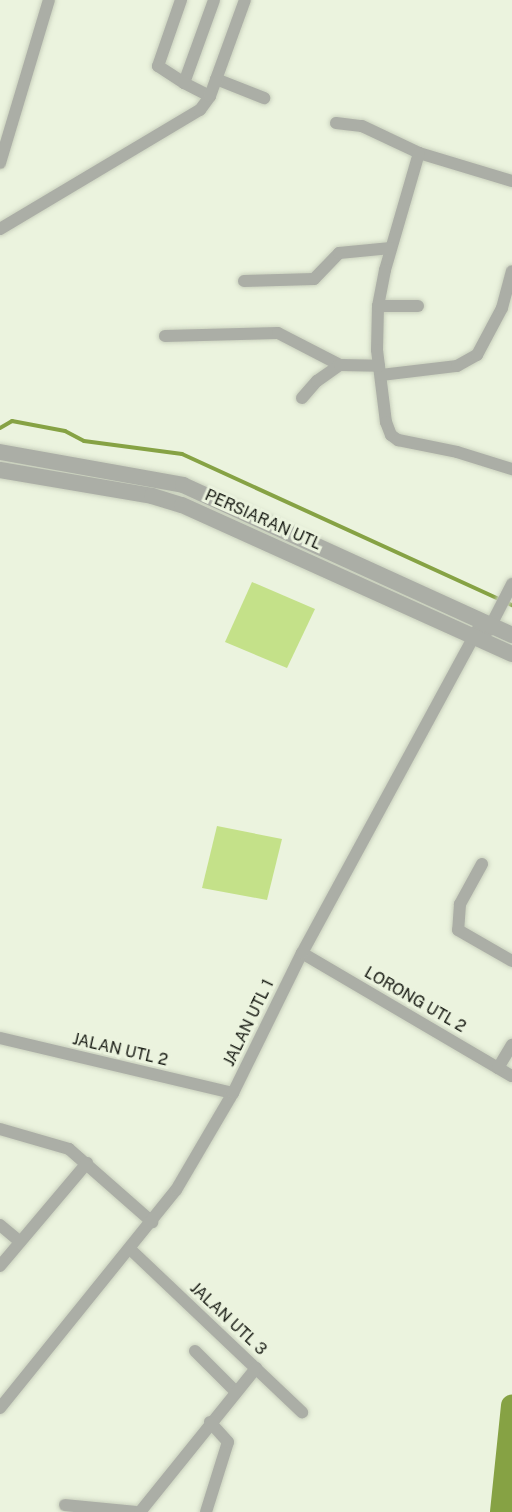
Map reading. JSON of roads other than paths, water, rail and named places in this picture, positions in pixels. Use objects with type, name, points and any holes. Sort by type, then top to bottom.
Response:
[{"type":"street","points":[[0,163],[49,0]]},
{"type":"street","points":[[181,0],[158,66],[210,96]]},
{"type":"street","points":[[184,83],[214,0]]},
{"type":"street","points":[[0,229],[200,110],[210,96],[245,0]]},
{"type":"street","points":[[216,80],[264,98]]},
{"type":"street","points":[[336,123],[362,126],[419,153],[512,181]]},
{"type":"street","points":[[419,153],[391,248],[378,306],[380,370],[391,435],[512,469]]},
{"type":"street","points":[[244,281],[314,279],[339,253],[391,248]]},
{"type":"street","points":[[165,336],[278,333],[340,365],[380,370],[458,366],[477,355],[502,308],[512,271]]},
{"type":"street","points":[[378,306],[418,306]]},
{"type":"street","points":[[302,398],[317,381],[340,365]]},
{"type":"street","name":"PERSIARAN UTL","points":[[0,452],[177,482],[486,627],[512,654]]},
{"type":"street","name":"PERSIARAN UTL","points":[[0,470],[169,500],[486,627],[512,635]]},
{"type":"street","name":"JALAN UTL 1","points":[[0,1408],[131,1250],[176,1190],[233,1093],[302,953],[486,627],[511,587]]},
{"type":"street","points":[[482,864],[460,904],[458,930],[512,961]]},
{"type":"street","name":"LORONG UTL 2","points":[[302,953],[512,1076]]},
{"type":"street","name":"JALAN UTL 2","points":[[0,1038],[233,1093]]},
{"type":"street","points":[[498,1068],[512,1045]]},
{"type":"street","points":[[0,1129],[57,1143],[87,1163],[152,1222]]},
{"type":"street","points":[[0,1266],[87,1163]]},
{"type":"street","points":[[0,1225],[20,1242]]},
{"type":"street","name":"JALAN UTL 3","points":[[131,1250],[302,1412]]},
{"type":"street","points":[[195,1351],[236,1391]]},
{"type":"street","points":[[65,1505],[138,1512],[256,1368]]},
{"type":"street","points":[[206,1512],[228,1442],[210,1422]]},
{"type":"waterway","points":[[0,428],[12,421],[65,431],[84,441],[182,454],[512,605]]},
{"type":"waterway","points":[[501,1512],[512,1406]]}]
